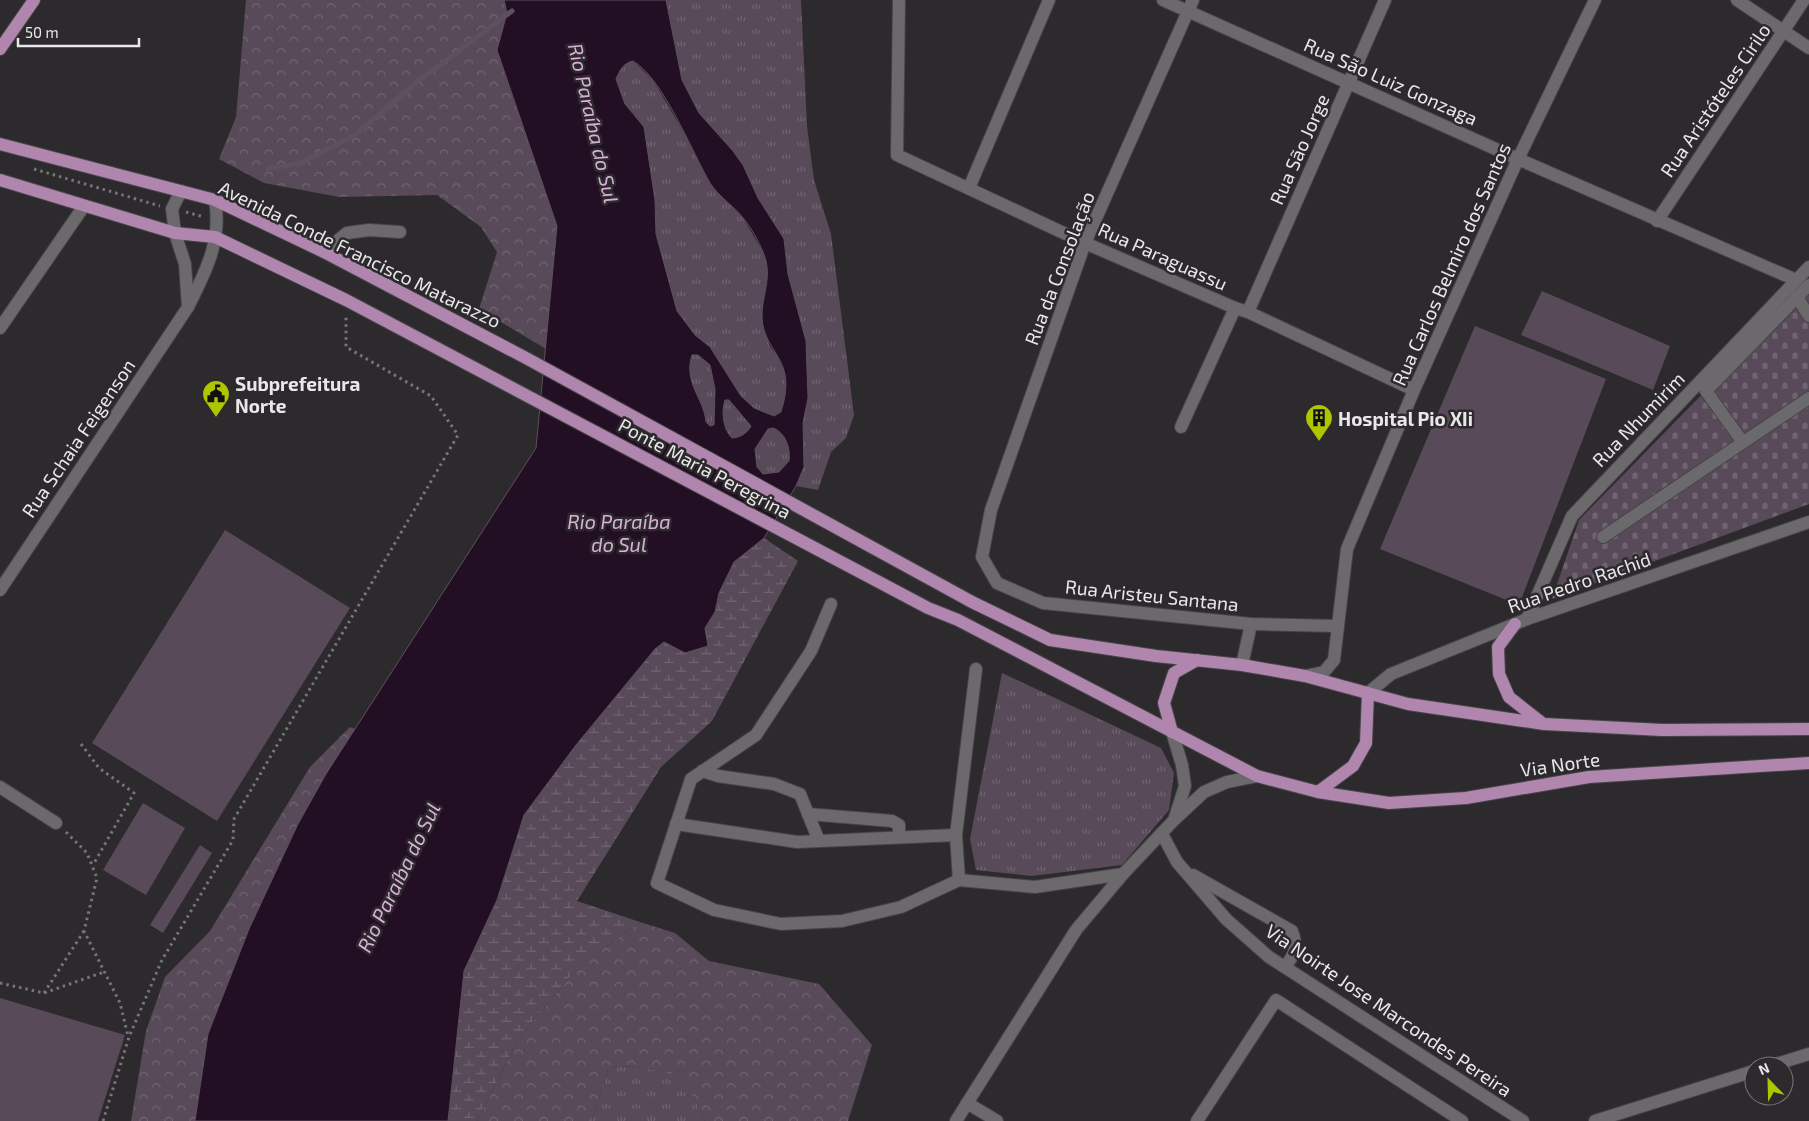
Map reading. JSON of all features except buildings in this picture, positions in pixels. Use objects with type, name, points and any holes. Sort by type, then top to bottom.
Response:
[{"type":"main road","points":[[0,49],[34,0]]},
{"type":"main road","name":"Avenida Conde Francisco Matarazzo","points":[[0,144],[215,200],[324,252],[526,358]]},
{"type":"main road","points":[[0,180],[175,233],[215,237],[346,300]]},
{"type":"main road","name":"Ponte Maria Peregrina","points":[[346,300],[928,608],[958,620],[1172,732]]},
{"type":"main road","name":"Ponte Maria Peregrina","points":[[526,358],[972,602],[1050,640],[1156,656],[1197,660]]},
{"type":"main road","points":[[1521,622],[1498,647],[1499,674],[1509,697],[1544,724]]},
{"type":"main road","points":[[1172,732],[1164,703],[1174,673],[1197,660]]},
{"type":"main road","name":"Via Norte","points":[[1197,660],[1242,665],[1305,676],[1408,704],[1544,724],[1662,730],[1809,729]]},
{"type":"main road","points":[[1318,792],[1353,766],[1366,743],[1368,693]]},
{"type":"main road","name":"Via Norte","points":[[1172,732],[1257,776],[1318,792],[1398,802],[1466,798],[1589,777],[1809,763]]},
{"type":"street","name":"Rua Paraguassu","points":[[899,0],[897,155],[1085,243],[1248,312],[1414,390]]},
{"type":"street","points":[[969,188],[1049,0]]},
{"type":"street","name":"Rua São Luiz Gonzaga","points":[[1163,0],[1190,5],[1349,82],[1518,159],[1796,280]]},
{"type":"street","name":"Rua São Jorge","points":[[1248,312],[1385,0]]},
{"type":"street","name":"Rua Carlos Belmiro dos Santos","points":[[1305,676],[1324,672],[1334,660],[1338,608],[1347,549],[1414,390],[1518,159],[1595,0]]},
{"type":"street","points":[[1737,0],[1809,48]]},
{"type":"street","name":"Rua Aristóteles Cirilo","points":[[1657,221],[1804,0]]},
{"type":"street","name":"Rua da Consolação","points":[[982,557],[991,510],[1085,243],[1190,5]]},
{"type":"street","points":[[181,191],[172,209],[175,233],[185,264],[188,306]]},
{"type":"street","name":"Rua Schaia Feigenson","points":[[0,590],[188,306],[207,268],[215,237],[218,220],[215,200]]},
{"type":"street","points":[[0,328],[84,206]]},
{"type":"street","points":[[324,252],[347,233],[369,230],[400,232]]},
{"type":"street","name":"Rua Nhumirim","points":[[1521,622],[1572,516],[1809,267]]},
{"type":"street","points":[[1742,441],[1706,390],[1809,285]]},
{"type":"street","points":[[1797,297],[1809,316]]},
{"type":"street","points":[[1181,427],[1235,308]]},
{"type":"street","points":[[1603,537],[1742,441],[1809,398]]},
{"type":"street","name":"Rua Pedro Rachid","points":[[1368,693],[1391,674],[1521,622],[1809,522]]},
{"type":"street","name":"Rua Aristeu Santana","points":[[982,557],[997,583],[1043,603],[1251,624],[1338,626]]},
{"type":"street","points":[[831,604],[811,651],[756,734],[691,779],[657,884],[714,910],[781,924],[842,921],[893,909],[959,880],[1035,887],[1123,874]]},
{"type":"street","points":[[1242,665],[1251,624]]},
{"type":"street","points":[[959,880],[956,835],[976,670]]},
{"type":"street","points":[[1172,732],[1182,765],[1185,786],[1174,820]]},
{"type":"street","points":[[702,771],[718,776],[774,784],[800,794],[819,841]]},
{"type":"street","points":[[956,1121],[1076,930],[1123,874],[1174,820],[1204,792],[1227,782],[1257,776]]},
{"type":"street","points":[[0,787],[56,823]]},
{"type":"street","points":[[808,814],[892,821],[899,825],[899,837]]},
{"type":"street","points":[[676,824],[797,842],[956,835]]},
{"type":"street","name":"Via Noirte Jose Marcondes Pereira","points":[[1162,834],[1177,862],[1226,919],[1269,957],[1523,1121]]},
{"type":"street","points":[[1184,870],[1292,931],[1296,941],[1295,953],[1285,967]]},
{"type":"street","points":[[1197,1121],[1276,1000],[1462,1121]]},
{"type":"street","points":[[1794,1059],[1809,1054]]},
{"type":"street","points":[[1595,1121],[1744,1074]]},
{"type":"street","points":[[967,1103],[997,1121]]},
{"type":"path","points":[[29,168],[172,209],[218,220]]},
{"type":"path","points":[[103,1121],[129,1037],[162,960],[232,840],[234,819],[458,435],[431,396],[346,347],[346,300]]},
{"type":"path","points":[[81,744],[99,768],[134,793],[92,865]]},
{"type":"path","points":[[44,993],[84,931],[97,878],[87,853],[56,823]]},
{"type":"path","points":[[84,931],[120,1003],[129,1037]]},
{"type":"path","points":[[0,983],[44,993],[104,972]]},
{"type":"green space","points":[[246,0],[504,0],[507,13],[497,50],[557,226],[546,349],[479,309],[497,252],[481,227],[437,195],[339,197],[264,183],[219,159],[236,117]]},
{"type":"green space","points":[[666,0],[801,0],[807,126],[814,180],[831,234],[854,415],[846,438],[831,452],[818,490],[796,486],[804,467],[803,423],[808,398],[806,341],[788,274],[784,239],[758,198],[743,165],[699,113],[682,80]]},
{"type":"green space","points":[[633,61],[653,80],[690,143],[711,184],[743,218],[763,252],[769,268],[763,303],[769,345],[778,357],[785,373],[787,390],[781,412],[774,416],[754,408],[741,396],[710,347],[695,335],[677,311],[656,234],[655,200],[648,155],[635,115],[625,104],[616,79],[624,65]]},
{"type":"green space","points":[[1809,285],[1809,504],[1552,599],[1579,520]]},
{"type":"green space","points":[[1542,291],[1670,346],[1653,390],[1521,335]]},
{"type":"green space","points":[[1475,326],[1606,379],[1519,605],[1380,549]]},
{"type":"green space","points":[[692,355],[698,355],[710,365],[715,389],[714,425],[710,426],[706,422],[702,405],[692,382],[690,365]]},
{"type":"green space","points":[[725,400],[729,400],[751,426],[746,433],[732,439],[725,426],[723,415]]},
{"type":"green space","points":[[773,428],[781,433],[786,441],[789,461],[779,472],[763,474],[756,467],[755,449],[768,429]]},
{"type":"green space","points":[[225,530],[350,608],[217,821],[92,743]]},
{"type":"green space","points":[[764,538],[798,561],[712,721],[661,767],[577,901],[640,922],[579,966],[518,1039],[477,1121],[448,1121],[464,971],[497,900],[524,815],[576,745],[655,649],[664,642],[685,653],[715,612],[719,593],[734,562]]},
{"type":"green space","points":[[1002,673],[1161,748],[1174,773],[1169,810],[1122,865],[1032,876],[976,870],[970,839]]},
{"type":"green space","points":[[350,727],[355,729],[326,774],[298,824],[249,929],[208,1034],[195,1121],[131,1121],[146,1031],[165,977],[210,931],[310,767]]},
{"type":"green space","points":[[143,803],[185,828],[146,895],[103,870]]},
{"type":"green space","points":[[200,845],[212,853],[163,933],[150,925]]},
{"type":"green space","points":[[640,922],[675,933],[709,961],[819,984],[872,1045],[848,1121],[705,1121],[683,1076],[632,1066],[609,1068],[591,1121],[477,1121],[518,1039],[579,966]]},
{"type":"green space","points":[[0,998],[125,1035],[98,1121],[0,1121]]},
{"type":"green space","points":[[632,1066],[683,1075],[705,1121],[591,1121],[609,1068]]},
{"type":"water","name":"Rio Paraíba do Sul","points":[[504,0],[666,0],[682,80],[699,113],[743,165],[758,198],[784,239],[788,274],[806,341],[808,398],[803,423],[804,467],[796,486],[764,538],[734,562],[719,593],[715,612],[705,628],[708,646],[685,653],[664,642],[655,649],[576,745],[524,815],[497,900],[464,971],[448,1121],[195,1121],[208,1034],[249,929],[298,824],[326,774],[536,448],[557,226],[497,50],[507,13]],"holes":[[[633,61],[655,83],[676,117],[710,183],[744,219],[755,235],[763,252],[767,272],[762,316],[763,326],[767,339],[782,364],[786,384],[781,412],[774,416],[754,408],[741,396],[710,347],[695,335],[677,311],[656,234],[655,200],[644,127],[625,104],[616,79],[622,67]],[[692,355],[698,355],[710,365],[715,389],[714,425],[710,426],[706,422],[702,405],[692,382],[690,365]],[[725,400],[729,400],[751,426],[746,433],[735,438],[729,435],[723,415]],[[773,428],[784,437],[788,446],[789,461],[779,472],[763,474],[757,467],[755,449],[768,429]]]},
{"type":"waterway","points":[[268,169],[301,163],[355,135],[417,82],[512,11]]},
{"type":"place","name":"Subprefeitura Norte","points":[[216,418]]},
{"type":"place","name":"Hospital Pio XIi","points":[[1319,442]]}]
